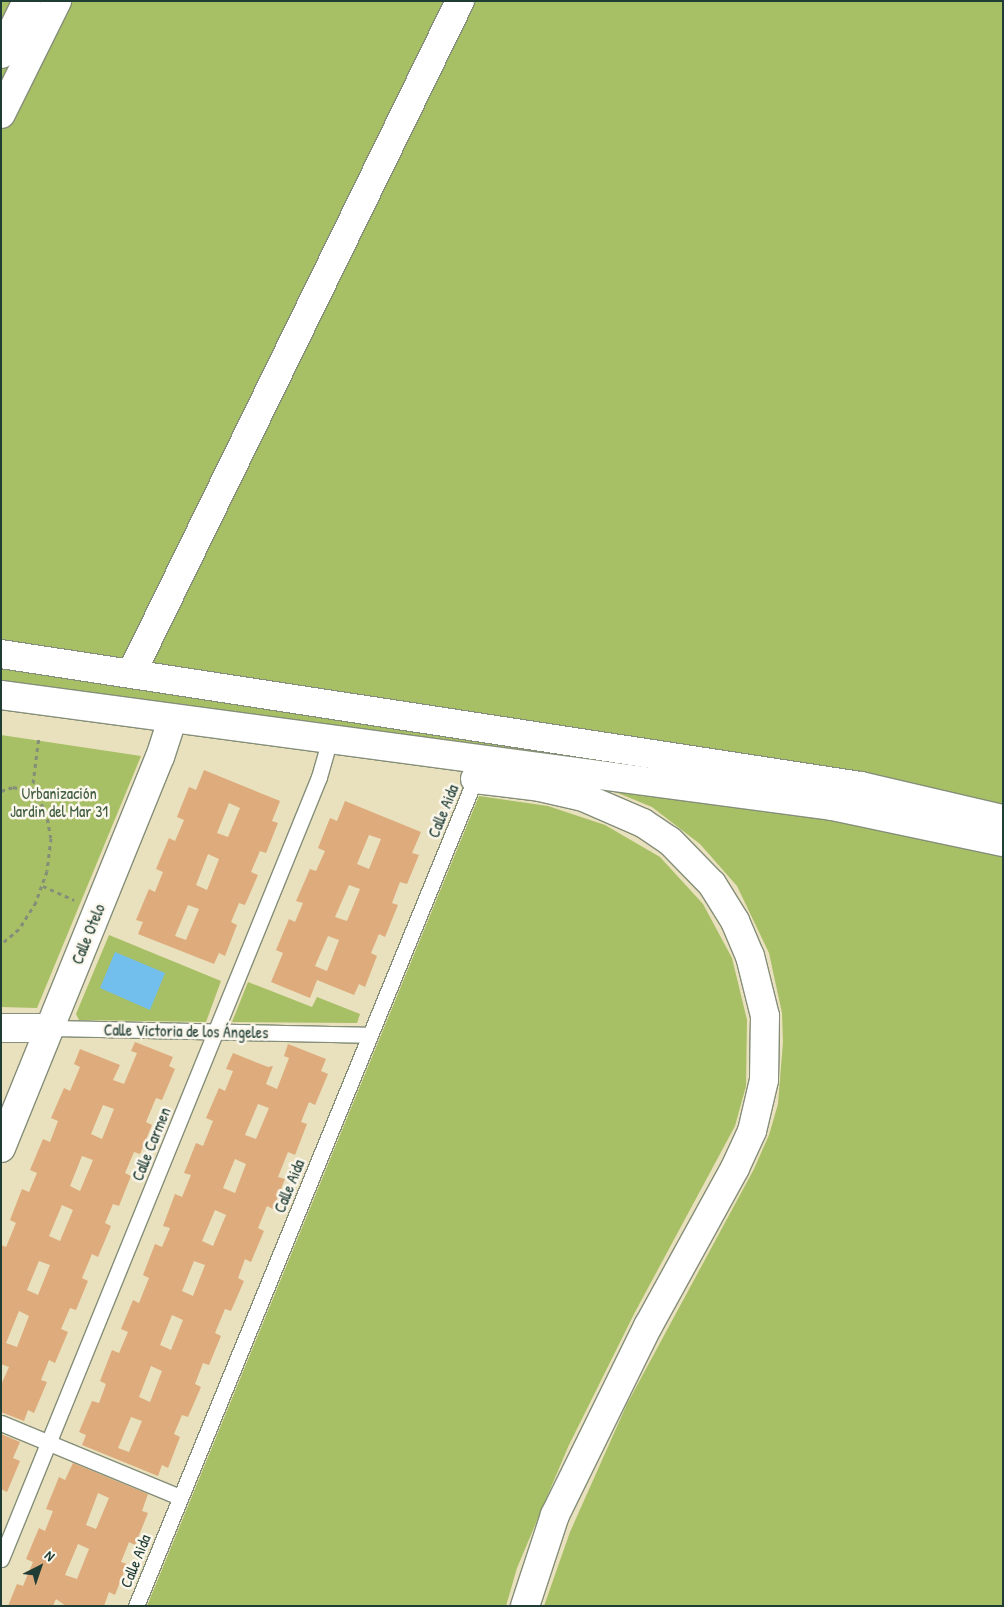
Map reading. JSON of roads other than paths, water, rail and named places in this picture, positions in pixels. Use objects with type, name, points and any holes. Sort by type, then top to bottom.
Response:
[{"type":"street","points":[[1,54],[27,1]]},
{"type":"street","points":[[1,114],[58,1]]},
{"type":"street","points":[[132,672],[460,1]]},
{"type":"street","points":[[1,654],[132,672],[861,786],[1003,818]]},
{"type":"street","points":[[1,695],[172,720],[832,806],[913,820],[1003,842]]},
{"type":"street","name":"Calle Otelo","points":[[1,1148],[157,764],[172,720]]},
{"type":"street","points":[[475,779],[540,787],[583,797],[642,823],[670,841],[712,884],[735,921],[759,986],[765,1024],[764,1080],[752,1131],[735,1168],[648,1326],[559,1507],[525,1606]]},
{"type":"street","name":"Calle Victoria de los Ángeles","points":[[1,1028],[49,1028]]},
{"type":"lane","name":"Calle Carmen","points":[[1,1559],[319,777],[329,740]]},
{"type":"lane","name":"Calle Aida","points":[[136,1606],[475,779]]},
{"type":"lane","name":"Calle Victoria de los Ángeles","points":[[49,1028],[370,1035]]},
{"type":"lane","points":[[1,1423],[180,1497]]},
{"type":"water","points":[[115,952],[165,973],[150,1010],[100,988]]},
{"type":"park label","name":"Urbanización Jardin del Mar 31","points":[[59,802]]}]
